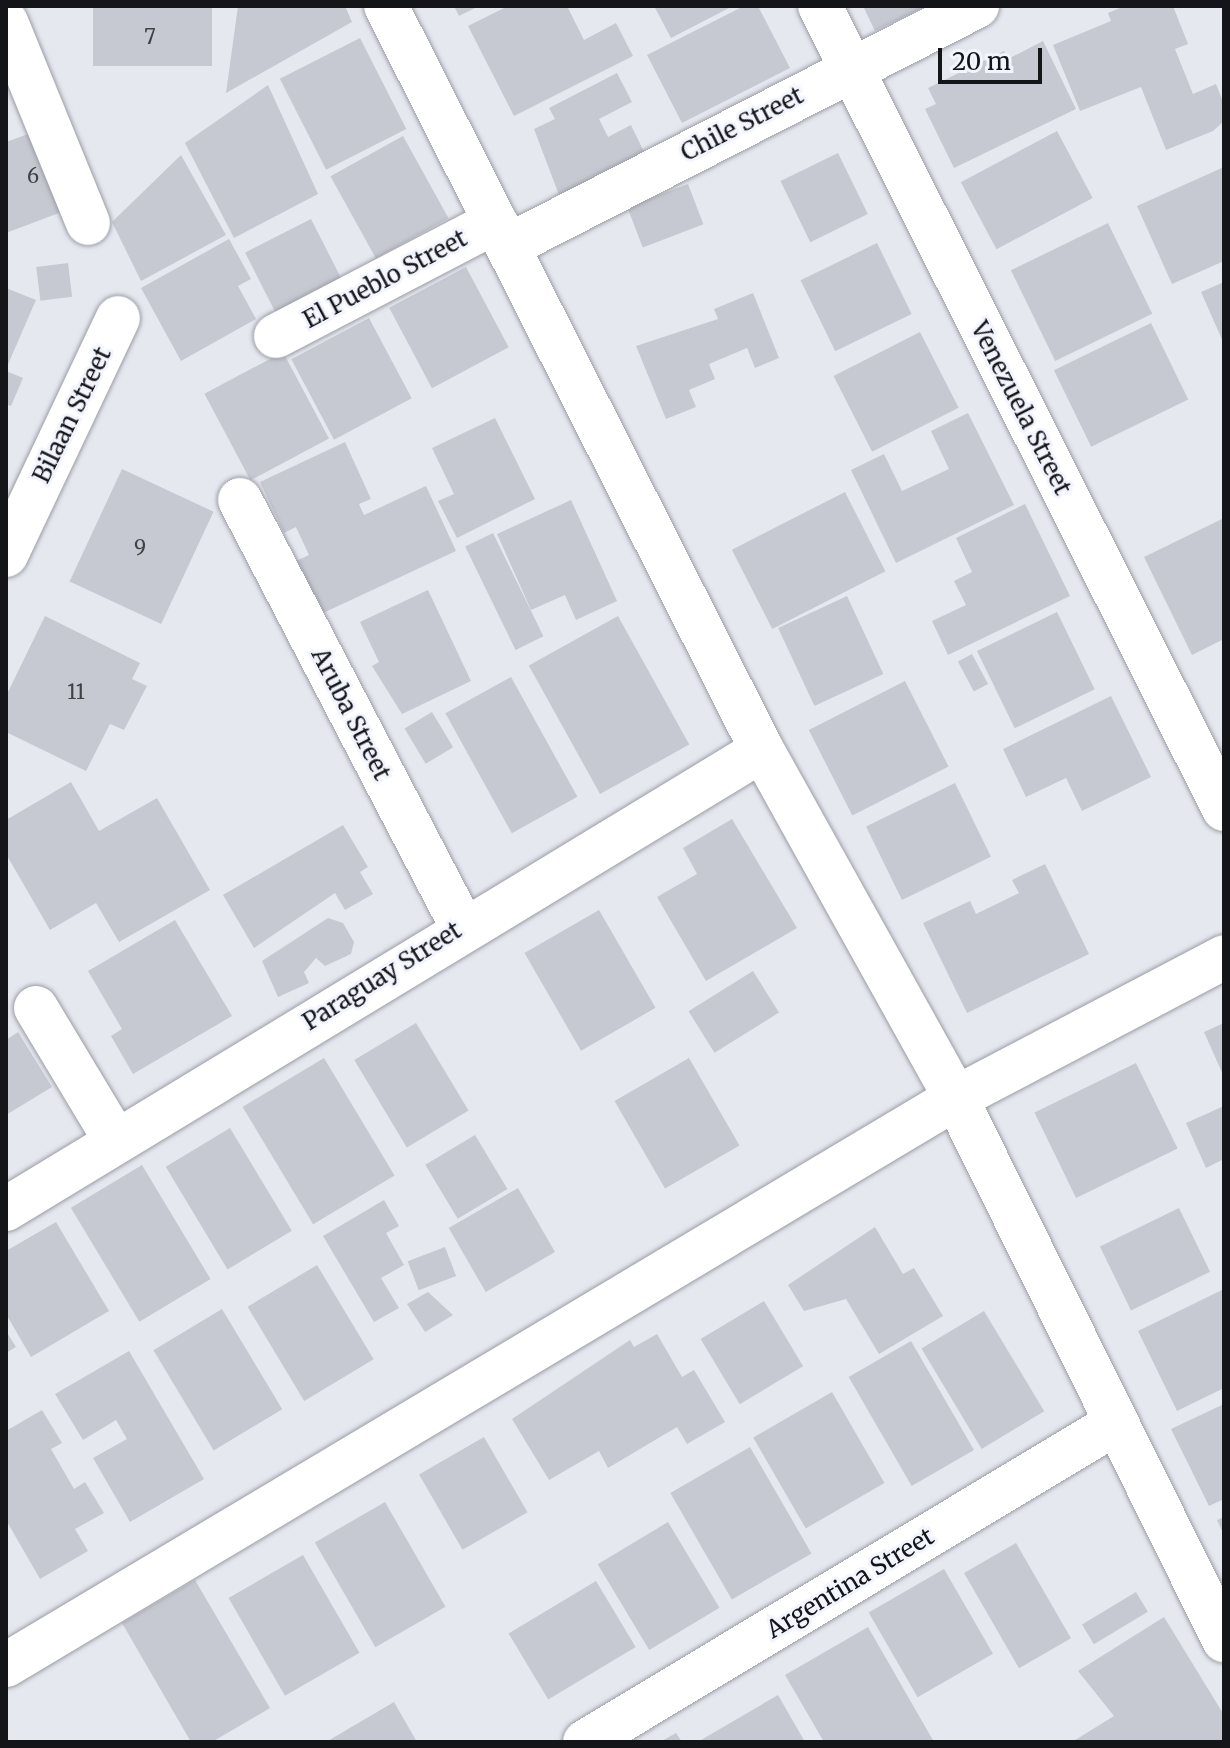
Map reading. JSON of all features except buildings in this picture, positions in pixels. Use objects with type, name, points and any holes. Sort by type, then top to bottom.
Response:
[{"type":"street","points":[[386,6],[762,750],[956,1098],[1224,1640]]},
{"type":"street","name":"Venezuela Street","points":[[820,6],[1224,809]]},
{"type":"street","name":"Chile Street","points":[[501,234],[977,6]]},
{"type":"street","points":[[6,22],[88,223]]},
{"type":"street","name":"El Pueblo Street","points":[[276,336],[501,234]]},
{"type":"street","name":"Bilaan Street","points":[[6,555],[118,318]]},
{"type":"street","name":"Aruba Street","points":[[240,500],[462,927]]},
{"type":"street","name":"Paraguay Street","points":[[6,1209],[462,927],[762,750]]},
{"type":"street","points":[[6,1665],[956,1098],[1224,957]]},
{"type":"street","points":[[36,1008],[116,1141]]},
{"type":"street","name":"Argentina Street","points":[[585,1742],[1116,1423]]}]
